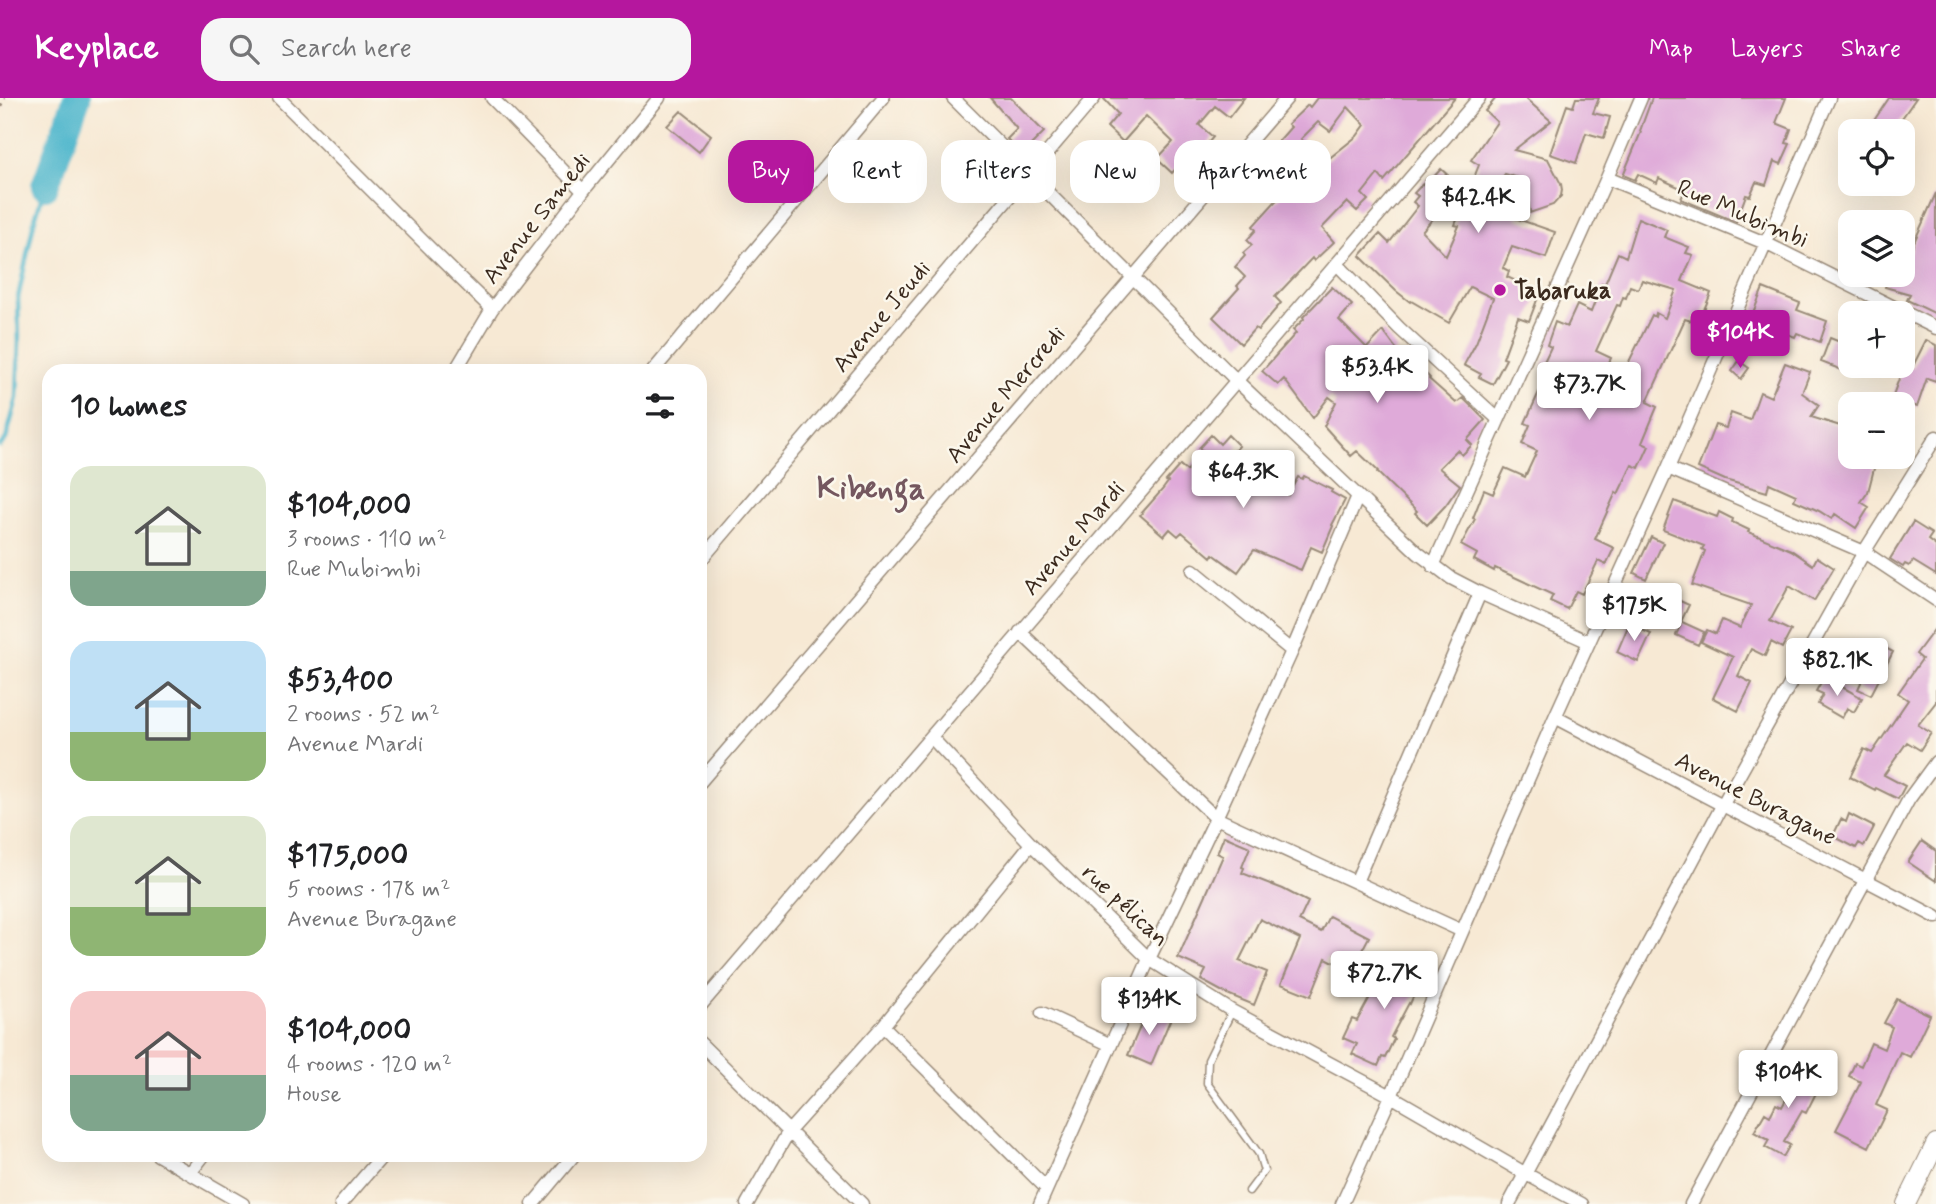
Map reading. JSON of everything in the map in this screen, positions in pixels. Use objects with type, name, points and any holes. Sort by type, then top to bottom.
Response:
[{"type":"main road","points":[[1906,1204],[1936,1143]]},
{"type":"street","points":[[279,98],[492,309]]},
{"type":"street","points":[[492,98],[583,191]]},
{"type":"street","name":"Avenue Samedi","points":[[459,364],[492,309],[659,98]]},
{"type":"street","points":[[659,364],[883,98]]},
{"type":"street","points":[[953,98],[995,140]]},
{"type":"street","name":"Avenue Jeudi","points":[[1056,141],[1094,98]]},
{"type":"street","name":"Avenue Mercredi","points":[[707,774],[1287,98]]},
{"type":"street","name":"Avenue Mardi","points":[[707,998],[1479,98]]},
{"type":"street","points":[[1433,566],[1641,98]]},
{"type":"street","points":[[1342,1204],[1829,98]]},
{"type":"street","name":"Rue Mubimbi","points":[[1607,178],[1765,243],[1936,328]]},
{"type":"street","points":[[1056,201],[1237,381],[1433,566],[1480,593],[1589,642]]},
{"type":"street","name":"Avenue Jeudi","points":[[707,553],[1003,203]]},
{"type":"street","points":[[1337,264],[1399,328],[1498,419]]},
{"type":"street","points":[[1509,1204],[1723,804],[1864,552],[1936,437]]},
{"type":"street","points":[[1668,468],[1864,552],[1936,600]]},
{"type":"street","points":[[1040,1204],[1149,959],[1292,651],[1358,496]]},
{"type":"street","points":[[1193,570],[1292,651]]},
{"type":"street","points":[[1356,882],[1480,593]]},
{"type":"street","points":[[1020,632],[1216,818],[1462,931]]},
{"type":"street","name":"Avenue Buragane","points":[[1555,717],[1936,917]]},
{"type":"street","name":"rue pélican","points":[[931,737],[1031,844],[1149,959],[1232,1011],[1391,1096],[1582,1204]]},
{"type":"street","points":[[1691,1204],[1865,878],[1909,799],[1936,762]]},
{"type":"street","points":[[747,1204],[789,1130],[883,1026],[1031,844]]},
{"type":"street","points":[[1042,1013],[1111,1045]]},
{"type":"street","points":[[883,1026],[1046,1188]]},
{"type":"street","points":[[707,1050],[862,1204]]},
{"type":"street","points":[[170,1162],[243,1204]]},
{"type":"street","points":[[190,1173],[199,1162]]},
{"type":"street","points":[[341,1204],[377,1162]]},
{"type":"street","points":[[533,1204],[568,1162]]},
{"type":"lane","points":[[1232,1011],[1208,1060],[1207,1083],[1259,1154],[1264,1171],[1250,1191]]},
{"type":"path","points":[[0,108],[5,98]]},
{"type":"building","points":[[990,98],[1011,98],[1044,132],[1036,140],[1008,140],[1017,129]]},
{"type":"building","points":[[1103,98],[1244,98],[1229,117],[1215,106],[1199,125],[1213,137],[1211,140],[1174,140],[1172,173],[1160,162],[1160,156],[1173,142],[1146,116],[1125,140],[1121,140],[1107,127],[1118,114]]},
{"type":"building","points":[[1317,98],[1455,98],[1384,181],[1378,174],[1362,194],[1368,200],[1357,211],[1347,202],[1322,228],[1334,242],[1314,261],[1312,258],[1275,297],[1281,303],[1258,330],[1255,328],[1241,344],[1213,317],[1239,288],[1237,286],[1245,277],[1235,267],[1245,256],[1243,253],[1252,245],[1247,240],[1256,230],[1253,226],[1274,203],[1331,203],[1331,157],[1357,136],[1365,125],[1348,107],[1330,131],[1318,122],[1302,140],[1280,140],[1291,127],[1288,124],[1308,105],[1310,107]]},
{"type":"building","points":[[1496,98],[1525,98],[1551,121],[1514,150],[1548,159],[1562,190],[1561,196],[1553,205],[1515,218],[1555,232],[1546,258],[1512,247],[1503,268],[1509,271],[1507,277],[1540,292],[1529,321],[1518,317],[1503,358],[1506,359],[1493,384],[1464,365],[1476,343],[1493,298],[1470,287],[1449,323],[1410,302],[1360,256],[1380,234],[1389,243],[1418,206],[1413,202],[1418,196],[1414,193],[1441,169],[1461,187],[1422,231],[1446,256],[1459,226],[1455,225],[1479,165],[1471,160],[1497,122],[1485,111]],"holes":[[[1505,174],[1526,180],[1530,212],[1489,196]]]},
{"type":"building","points":[[1576,98],[1599,98],[1593,113],[1610,117],[1604,138],[1586,133],[1576,163],[1550,154],[1567,105],[1573,107]]},
{"type":"building","points":[[1652,98],[1786,98],[1776,123],[1791,129],[1786,143],[1790,144],[1781,164],[1774,161],[1766,185],[1756,182],[1750,196],[1746,195],[1736,222],[1681,199],[1685,190],[1659,178],[1657,183],[1638,174],[1635,180],[1623,175]]},
{"type":"building","points":[[1889,98],[1916,98],[1901,119],[1875,119]]},
{"type":"building","points":[[681,111],[711,135],[699,152],[667,126]]},
{"type":"building","points":[[1936,193],[1936,314],[1915,304],[1915,301],[1907,300],[1910,294],[1885,287],[1915,287],[1915,240]]},
{"type":"building","points":[[1638,218],[1667,230],[1664,237],[1689,247],[1686,253],[1693,255],[1682,281],[1711,293],[1701,317],[1694,315],[1691,321],[1685,319],[1647,402],[1657,407],[1642,443],[1649,446],[1639,468],[1632,465],[1618,494],[1616,492],[1595,539],[1614,548],[1606,565],[1598,561],[1582,594],[1576,591],[1567,609],[1550,601],[1553,595],[1474,560],[1477,554],[1461,545],[1475,519],[1473,518],[1484,490],[1493,494],[1505,468],[1525,477],[1537,451],[1522,444],[1530,425],[1525,423],[1539,392],[1562,402],[1572,379],[1542,366],[1551,347],[1547,345],[1555,322],[1567,327],[1577,305],[1591,312],[1618,253],[1626,257]],"holes":[[[1642,280],[1676,290],[1665,318],[1656,313],[1655,317],[1652,315],[1621,378],[1605,371],[1611,358],[1596,351],[1617,305],[1620,306],[1623,297],[1626,298],[1630,286],[1638,289]]]},
{"type":"building","points":[[1332,287],[1352,305],[1339,320],[1367,348],[1383,331],[1397,350],[1393,352],[1414,374],[1420,368],[1456,403],[1463,398],[1485,420],[1467,440],[1472,445],[1462,455],[1457,450],[1439,468],[1460,485],[1427,525],[1378,471],[1357,451],[1351,456],[1324,426],[1336,402],[1329,397],[1313,418],[1284,379],[1278,385],[1262,371],[1296,333],[1293,330],[1303,317]]},
{"type":"building","points":[[1763,288],[1800,303],[1797,310],[1827,321],[1820,342],[1797,333],[1795,337],[1782,332],[1787,316],[1776,330],[1750,320]]},
{"type":"building","points":[[1830,338],[1838,341],[1838,368],[1821,362]]},
{"type":"building","points":[[1926,340],[1936,345],[1936,381],[1927,378],[1917,407],[1915,392],[1894,392],[1899,378],[1915,378],[1915,362]]},
{"type":"building","points":[[1739,361],[1749,368],[1741,379],[1732,371]]},
{"type":"building","points":[[1785,363],[1810,372],[1802,393],[1819,405],[1811,417],[1838,425],[1838,469],[1874,469],[1868,492],[1861,502],[1869,507],[1856,528],[1835,514],[1832,519],[1794,500],[1796,495],[1769,483],[1767,492],[1725,480],[1698,468],[1715,425],[1726,428],[1731,413],[1750,420],[1760,392],[1771,397]]},
{"type":"building","points":[[1211,435],[1220,444],[1228,435],[1239,446],[1232,454],[1253,473],[1263,463],[1271,471],[1268,475],[1288,495],[1298,477],[1302,479],[1304,476],[1345,500],[1322,552],[1311,547],[1301,570],[1254,550],[1238,572],[1213,554],[1211,557],[1182,532],[1178,536],[1170,529],[1164,536],[1140,515],[1180,465],[1187,471],[1203,452],[1199,448]]},
{"type":"building","points":[[1674,501],[1717,517],[1719,512],[1749,530],[1748,532],[1791,550],[1813,565],[1817,557],[1834,568],[1814,601],[1789,586],[1770,621],[1791,631],[1782,648],[1771,642],[1765,656],[1751,649],[1738,676],[1752,683],[1738,711],[1713,698],[1733,657],[1701,642],[1707,630],[1716,634],[1722,620],[1740,628],[1751,605],[1692,585],[1705,551],[1702,549],[1704,546],[1663,530]]},
{"type":"building","points":[[1913,522],[1932,534],[1928,540],[1936,546],[1936,575],[1913,561],[1909,566],[1905,564],[1903,567],[1890,559]]},
{"type":"building","points":[[1651,537],[1663,543],[1646,579],[1634,573]]},
{"type":"building","points":[[1658,591],[1689,605],[1678,628],[1648,615]]},
{"type":"building","points":[[1682,622],[1704,632],[1698,645],[1676,635]]},
{"type":"building","points":[[1629,624],[1651,634],[1638,662],[1617,652]]},
{"type":"building","points":[[1936,627],[1936,702],[1918,725],[1931,733],[1920,750],[1907,742],[1884,775],[1905,786],[1898,799],[1850,777],[1864,749],[1872,753],[1908,700],[1898,693],[1922,659],[1916,654]]},
{"type":"building","points":[[1862,644],[1876,654],[1882,646],[1893,652],[1871,695],[1858,689],[1866,672],[1852,664]]},
{"type":"building","points":[[1824,677],[1862,698],[1854,712],[1847,708],[1842,718],[1818,704],[1823,694],[1816,691]]},
{"type":"building","points":[[1849,814],[1874,827],[1864,846],[1859,843],[1856,848],[1833,836],[1841,819],[1846,822]]},
{"type":"building","points":[[1224,836],[1250,847],[1242,873],[1308,902],[1299,921],[1321,932],[1329,916],[1369,937],[1351,971],[1326,958],[1311,996],[1281,984],[1300,939],[1260,919],[1239,961],[1267,972],[1254,1005],[1201,980],[1206,970],[1178,958],[1223,856],[1217,853]]},
{"type":"building","points":[[1922,841],[1936,851],[1936,881],[1908,862]]},
{"type":"building","points":[[1388,956],[1424,972],[1391,1037],[1394,1039],[1385,1058],[1382,1057],[1378,1066],[1352,1054],[1357,1044],[1343,1038],[1352,1019],[1357,1021]]},
{"type":"building","points":[[1897,999],[1930,1015],[1910,1057],[1900,1052],[1876,1105],[1887,1110],[1869,1147],[1836,1130],[1861,1082],[1849,1076],[1855,1063],[1861,1066],[1871,1043],[1884,1049],[1892,1027],[1884,1023]]},
{"type":"building","points":[[1148,1008],[1171,1018],[1151,1065],[1128,1055]]},
{"type":"building","points":[[1796,1062],[1818,1073],[1811,1088],[1817,1091],[1806,1113],[1802,1111],[1784,1142],[1790,1145],[1783,1157],[1765,1147],[1769,1140],[1754,1132],[1765,1113],[1770,1116],[1776,1104],[1782,1107],[1793,1086],[1785,1082]]},
{"type":"waterway","points":[[45,186],[77,98]]},
{"type":"waterway","points":[[0,446],[6,439],[17,398],[18,298],[34,222],[45,186]]},
{"type":"place","name":"Tabaruka","points":[[1500,290]]},
{"type":"district","name":"Kibenga","points":[[871,487]]}]
